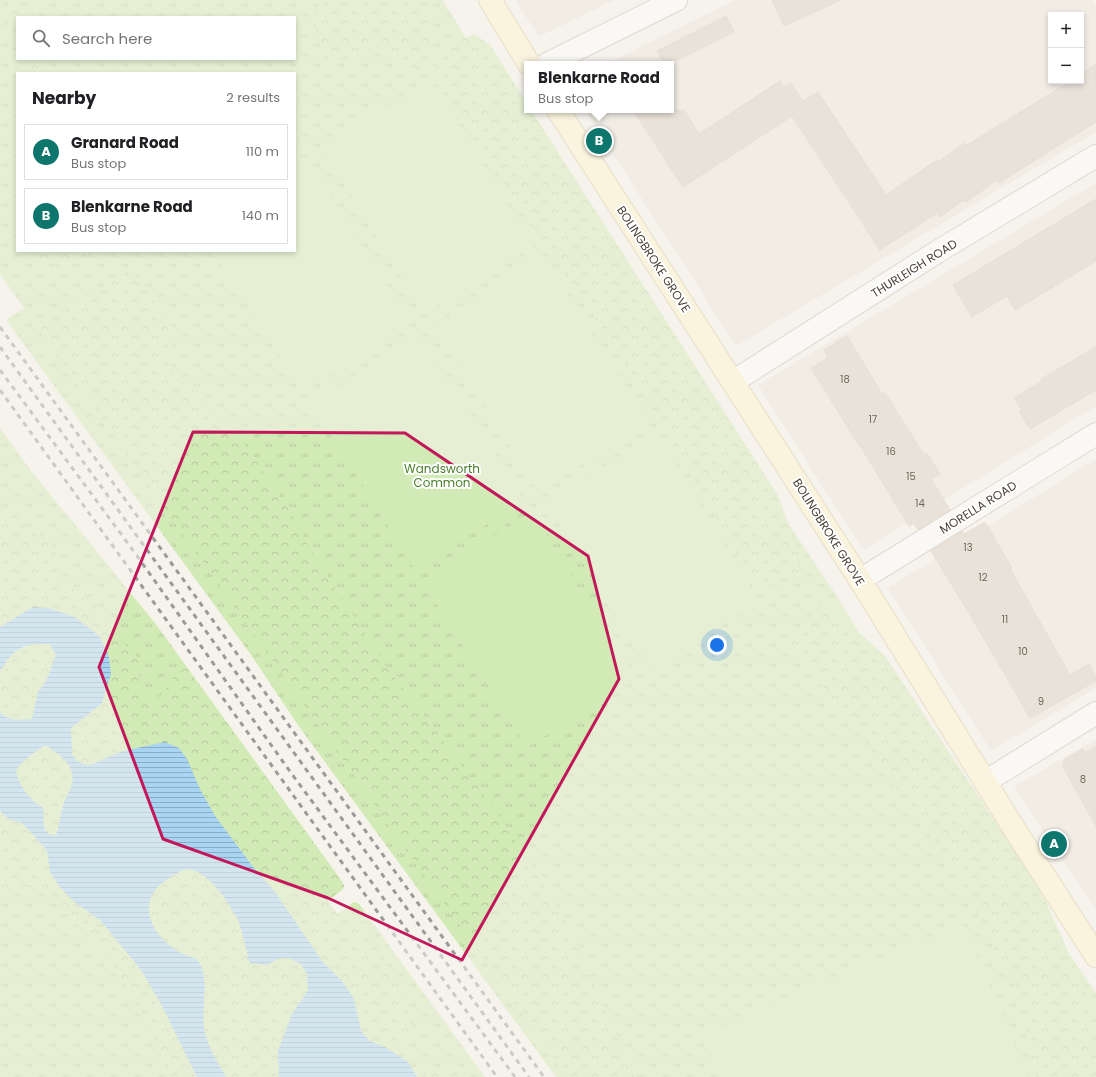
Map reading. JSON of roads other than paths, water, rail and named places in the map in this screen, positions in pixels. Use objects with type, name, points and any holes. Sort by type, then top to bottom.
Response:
[{"type":"main road","points":[[490,0],[527,61]]},
{"type":"main road","name":"BOLINGBROKE GROVE","points":[[560,113],[860,580],[985,782],[1096,956]]},
{"type":"street","points":[[553,61],[676,0]]},
{"type":"street","name":"THURLEIGH ROAD","points":[[734,382],[931,256],[1096,156]]},
{"type":"street","name":"MORELLA ROAD","points":[[860,580],[1096,434]]},
{"type":"street","points":[[985,782],[1096,713]]},
{"type":"water","points":[[33,607],[48,608],[75,617],[99,636],[109,657],[111,674],[102,703],[71,728],[72,754],[77,761],[87,765],[123,751],[165,742],[179,748],[187,759],[200,789],[215,816],[254,868],[275,892],[322,961],[342,981],[354,999],[361,1031],[370,1041],[385,1047],[408,1062],[417,1077],[279,1077],[278,1051],[292,1014],[308,990],[307,974],[301,964],[289,958],[278,959],[267,965],[250,963],[238,921],[227,902],[207,878],[192,870],[184,870],[178,872],[157,888],[150,900],[149,910],[154,928],[162,939],[182,954],[197,960],[202,969],[205,985],[203,1019],[205,1034],[226,1077],[197,1077],[162,1006],[141,970],[101,921],[72,900],[59,886],[50,872],[47,850],[22,823],[10,820],[0,811],[0,712],[11,719],[32,719],[38,692],[47,679],[56,655],[50,644],[26,646],[14,652],[0,672],[0,627]],"holes":[[[45,745],[69,765],[73,777],[63,806],[56,836],[48,834],[44,828],[43,808],[33,801],[23,788],[16,771],[25,760]]]},
{"type":"railway","points":[[0,327],[544,1077]]},
{"type":"railway","points":[[0,347],[529,1077]]},
{"type":"railway","points":[[0,370],[135,553],[286,766],[515,1077]]},
{"type":"railway","points":[[0,390],[497,1077]]},
{"type":"place","name":"Blenkarne Road","points":[[599,141]]},
{"type":"place","name":"Granard Road","points":[[1054,844]]},
{"type":"park label","name":"Wandsworth Common","points":[[442,475]]}]
